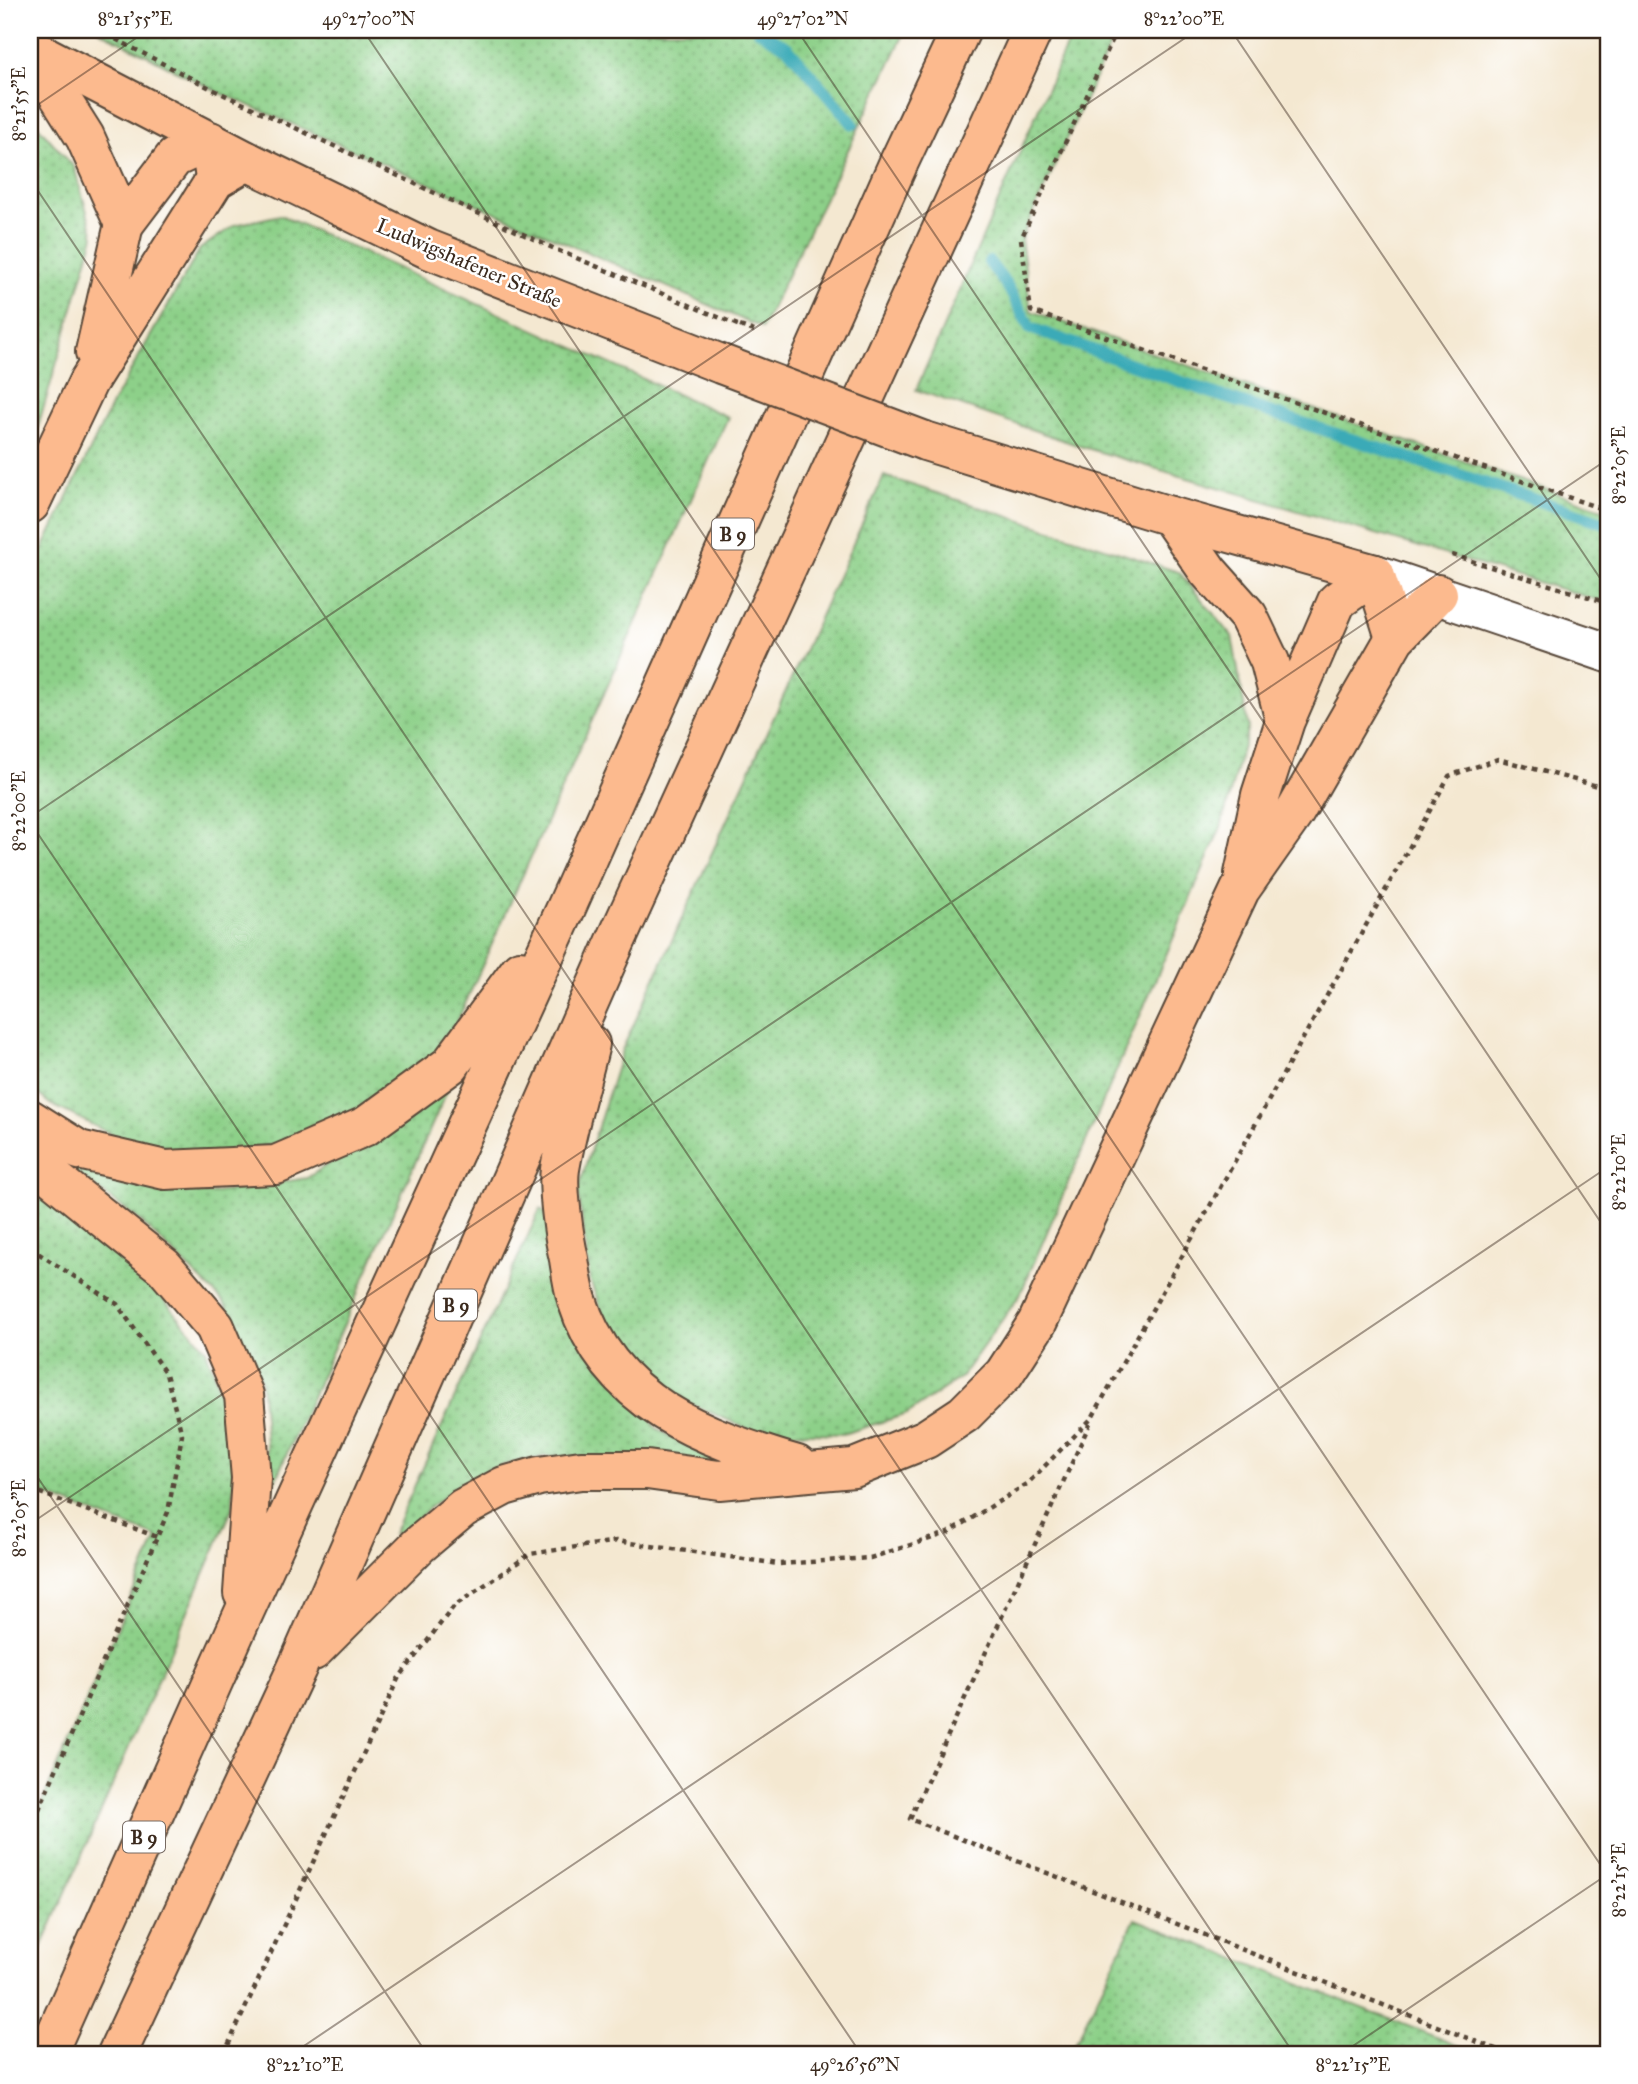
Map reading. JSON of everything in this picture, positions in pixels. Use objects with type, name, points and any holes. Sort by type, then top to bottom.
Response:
[{"type":"main road","name":"B 9","points":[[47,2054],[241,1619],[567,906],[899,162],[961,30]]},
{"type":"main road","name":"B 9","points":[[117,2054],[297,1668],[615,943],[1033,30]]},
{"type":"main road","points":[[30,49],[210,141],[231,170],[88,382],[30,504]]},
{"type":"main road","points":[[30,49],[85,137],[124,224]]},
{"type":"main road","points":[[88,382],[124,224],[174,158],[210,141]]},
{"type":"main road","name":"Ludwigshafener Straße","points":[[231,170],[925,442],[1375,575]]},
{"type":"main road","points":[[1170,516],[1208,571],[1248,616],[1270,662],[1285,721]]},
{"type":"main road","points":[[1240,890],[1261,796],[1285,721],[1337,600],[1375,575],[1395,638]]},
{"type":"main road","points":[[297,1668],[419,1545],[463,1508],[504,1486],[539,1476],[581,1470],[647,1470],[719,1480],[854,1468],[926,1439],[964,1414],[1004,1374],[1037,1323],[1240,890],[1295,812],[1395,638],[1438,594]]},
{"type":"main road","points":[[30,1119],[79,1150],[165,1170],[276,1165],[366,1126],[450,1065],[567,906]]},
{"type":"main road","points":[[615,943],[559,1171],[565,1242],[577,1301],[594,1339],[617,1371],[651,1403],[688,1427],[734,1447],[819,1472]]},
{"type":"main road","points":[[30,1159],[164,1268],[215,1327],[244,1395],[251,1478],[241,1619]]},
{"type":"street","points":[[1375,575],[1608,653]]},
{"type":"path","points":[[99,30],[214,90],[557,250],[740,326]]},
{"type":"path","points":[[1117,30],[1021,239],[1031,312],[1608,511]]},
{"type":"path","points":[[1508,2054],[910,1819],[1093,1416],[1449,776],[1498,759],[1608,789]]},
{"type":"path","points":[[30,1248],[117,1304],[166,1374],[182,1435],[168,1513],[30,1830]]},
{"type":"path","points":[[224,2054],[398,1679],[454,1606],[530,1554],[616,1541],[779,1564],[870,1558],[948,1534],[1027,1484],[1093,1416]]},
{"type":"path","points":[[30,1489],[157,1537]]},
{"type":"green space","points":[[98,30],[906,30],[762,328],[214,90]]},
{"type":"green space","points":[[1073,30],[1117,30],[1021,239],[1031,311],[1608,511],[1608,603],[1083,447],[916,390]]},
{"type":"green space","points":[[30,117],[74,167],[94,236],[30,454]]},
{"type":"green space","points":[[280,215],[728,417],[448,1042],[392,1096],[312,1137],[211,1157],[123,1140],[50,1104],[30,1087],[30,576],[113,402],[200,249],[235,225]]},
{"type":"green space","points":[[884,476],[1179,572],[1232,636],[1248,727],[1221,827],[1020,1295],[961,1377],[907,1414],[843,1434],[753,1431],[679,1399],[623,1349],[604,1317],[590,1280],[578,1190],[622,1050]]},
{"type":"green space","points":[[450,1084],[270,1492],[261,1380],[224,1302],[137,1218],[30,1139],[30,1135],[123,1181],[209,1194],[307,1178]]},
{"type":"green space","points":[[30,1184],[142,1274],[206,1349],[234,1436],[233,1507],[30,1975],[30,1830],[157,1537],[30,1489]]},
{"type":"green space","points":[[540,1209],[546,1212],[655,1427],[681,1443],[713,1457],[713,1464],[545,1456],[503,1465],[468,1480],[431,1506],[404,1533],[393,1534]]},
{"type":"green space","points":[[1135,1919],[1479,2054],[1070,2054]]},
{"type":"waterway","points":[[758,30],[788,48],[853,124]]},
{"type":"waterway","points":[[989,262],[1008,287],[1030,328],[1218,395],[1608,524]]}]
